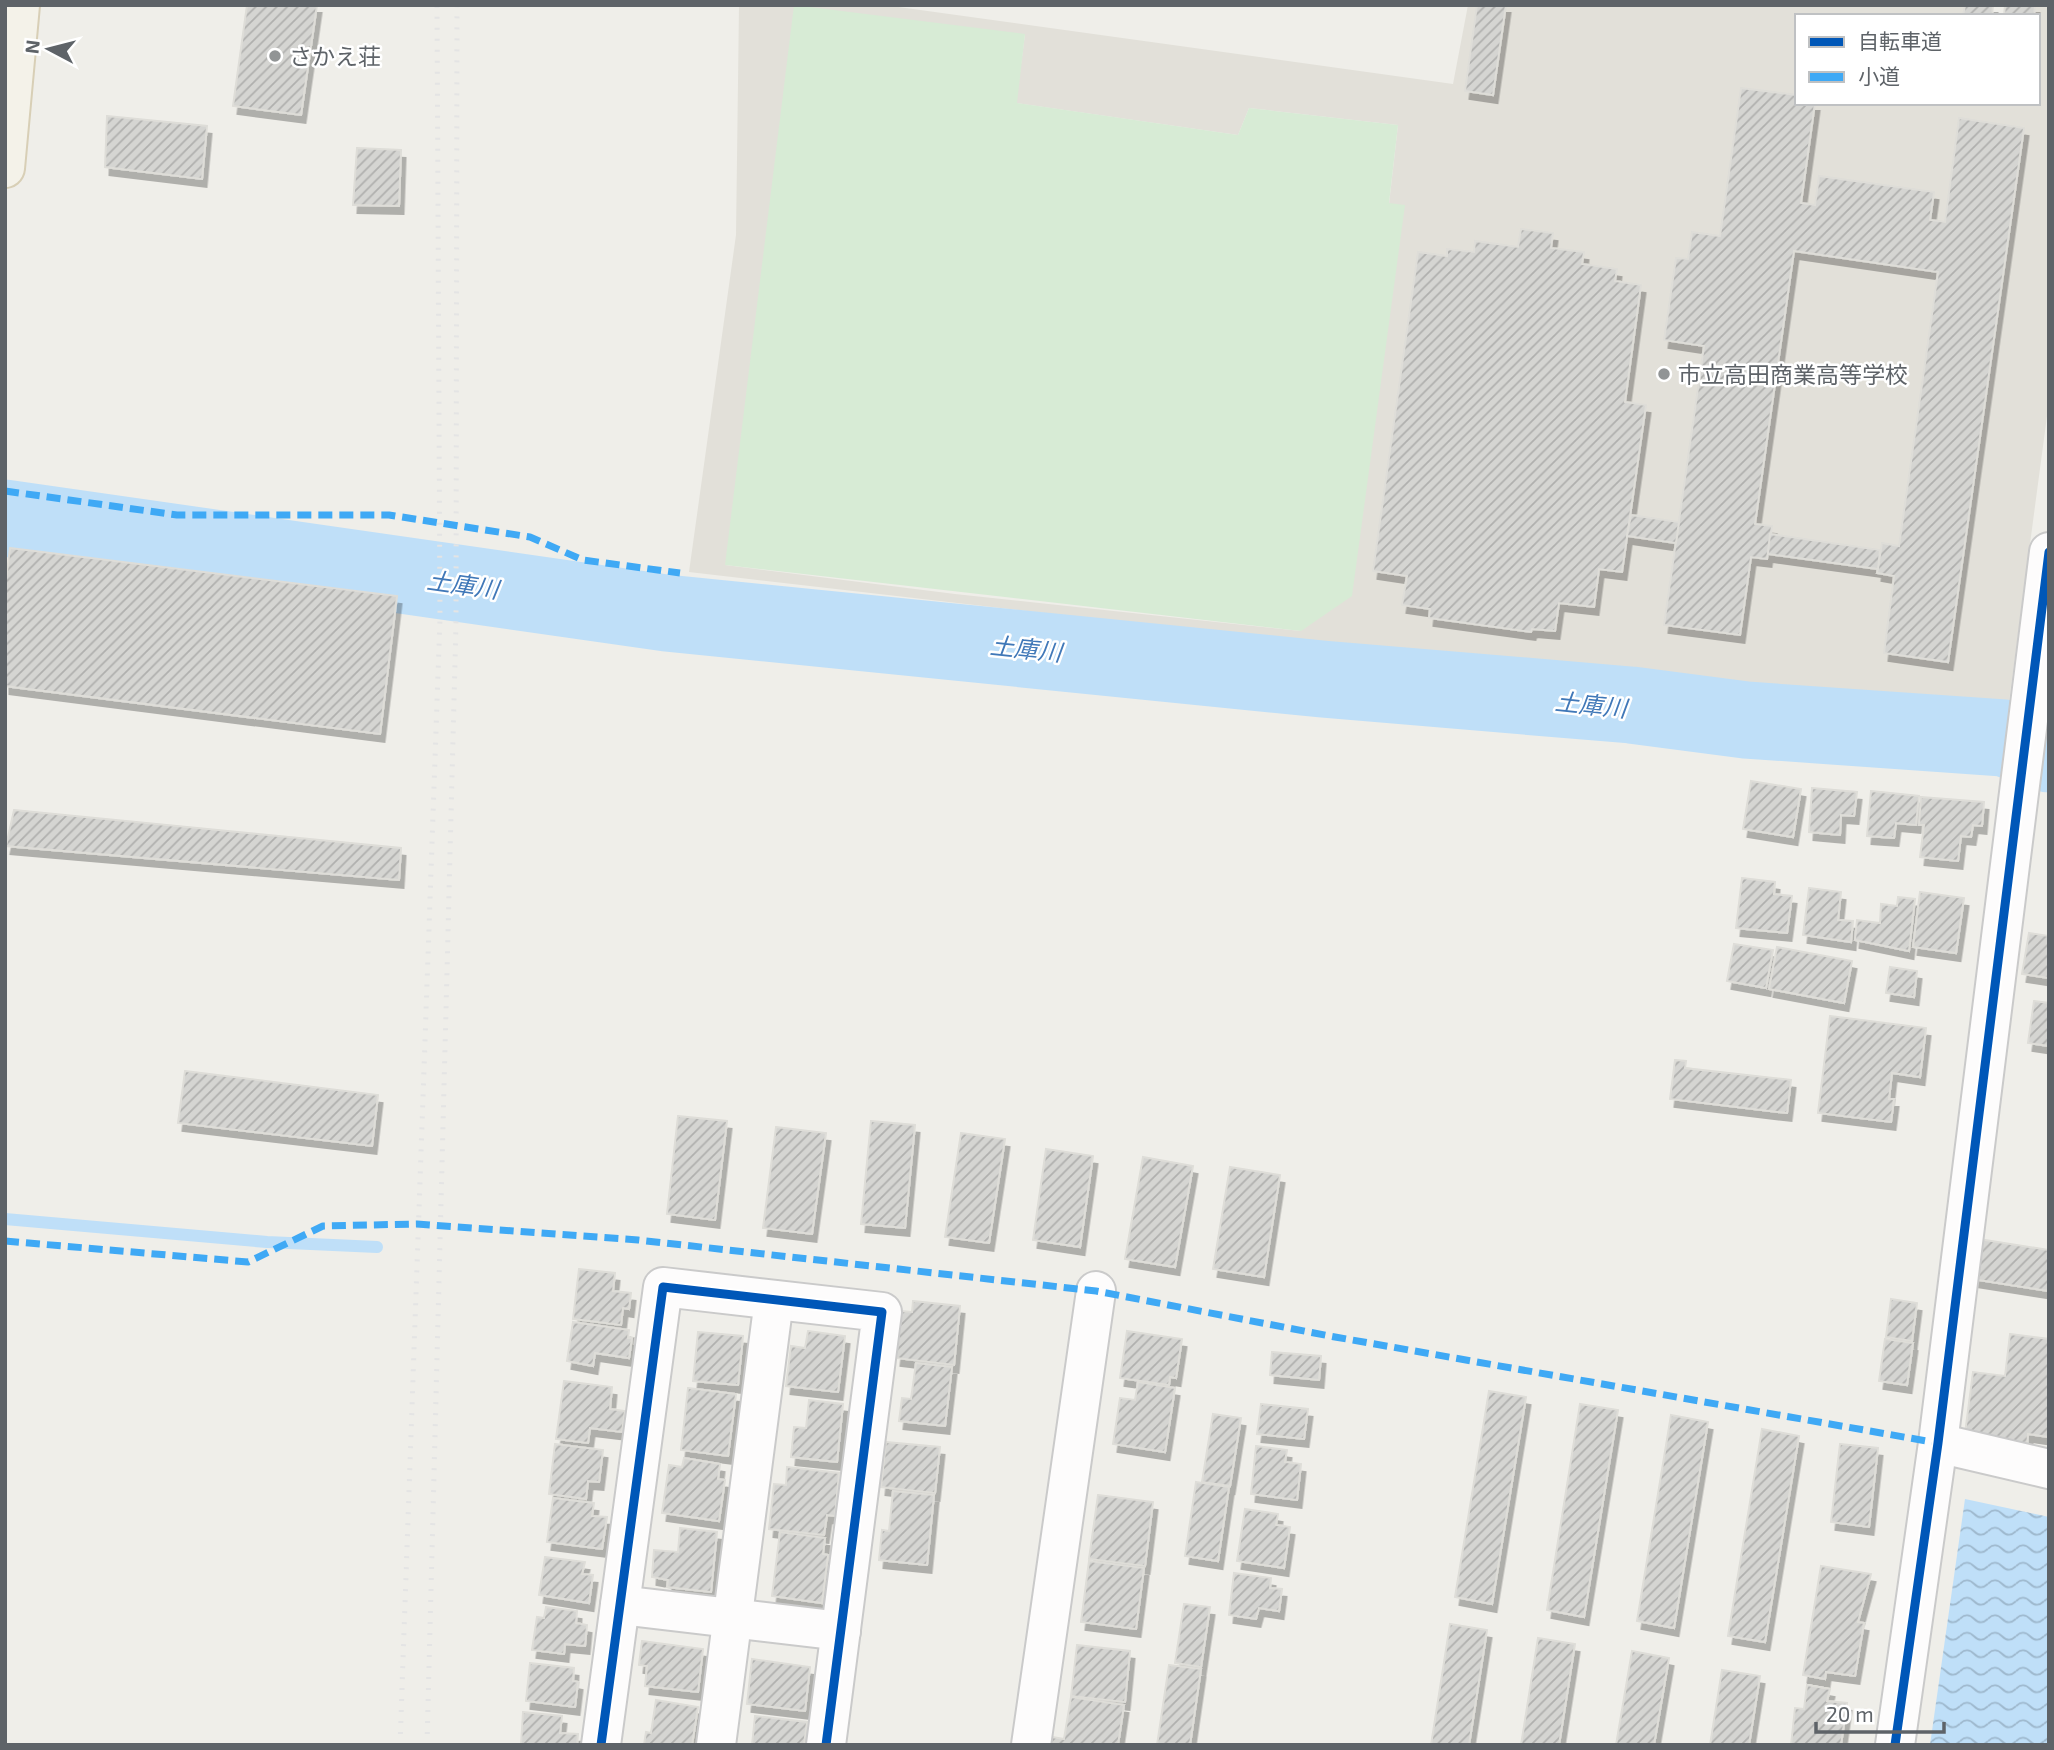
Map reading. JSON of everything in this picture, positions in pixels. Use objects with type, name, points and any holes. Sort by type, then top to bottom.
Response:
[{"type":"main road","points":[[5,168],[20,5]]},
{"type":"street","points":[[1895,1745],[1938,1443],[2047,570]]},
{"type":"street","points":[[601,1745],[663,1287],[882,1312],[826,1745]]},
{"type":"street","points":[[1031,1745],[1096,1291]]},
{"type":"street","points":[[716,1745],[774,1300]]},
{"type":"street","points":[[1938,1443],[2049,1469]]},
{"type":"street","points":[[620,1605],[841,1631]]},
{"type":"shaded area","name":"市立高田商業高等学校","points":[[739,5],[884,5],[1453,84],[1468,5],[1477,5],[1465,91],[1493,95],[1506,5],[1965,5],[1963,14],[1795,14],[1795,95],[1741,88],[1720,236],[1692,232],[1688,259],[1676,258],[1664,340],[1704,346],[1679,522],[1631,515],[1646,405],[1625,402],[1641,285],[1615,281],[1616,269],[1582,264],[1584,252],[1551,248],[1553,233],[1521,229],[1518,247],[1476,241],[1474,252],[1448,249],[1402,605],[1430,609],[1430,618],[1531,632],[1532,629],[1554,631],[1559,603],[1594,607],[1599,569],[1622,572],[1627,536],[1676,543],[1664,625],[1740,635],[1751,557],[1767,559],[1768,554],[1878,569],[1877,573],[1894,576],[1884,653],[1948,662],[2024,128],[1959,119],[1945,222],[1930,220],[1934,192],[1820,176],[1815,205],[1801,203],[1815,105],[2040,105],[2040,14],[2034,14],[2035,5],[2049,5],[2049,401],[2006,724],[689,572],[736,235]],"holes":[[[1025,34],[1016,103],[1238,135],[1249,108],[1398,125],[1389,204],[1404,206],[1301,631],[955,594],[725,565]]]},
{"type":"shaded area","name":"市立高田商業高等学校","points":[[1794,251],[1938,272],[1899,546],[1882,543],[1880,550],[1770,534],[1755,524]]},
{"type":"green space","points":[[794,5],[1025,34],[1017,103],[1238,135],[1249,108],[1398,125],[1389,203],[1405,205],[1352,596],[1301,631],[725,565]]},
{"type":"water","points":[[1965,1499],[2049,1517],[2049,1745],[1930,1745]]},
{"type":"building","name":"さかえ荘","points":[[247,5],[317,5],[301,115],[233,106]]},
{"type":"building","points":[[1477,5],[1506,5],[1493,95],[1465,91]]},
{"type":"building","points":[[1965,5],[1993,5],[1992,14],[1963,14]]},
{"type":"building","points":[[2005,5],[2035,5],[2034,14],[2004,14]]},
{"type":"building","points":[[1741,88],[1795,95],[1795,105],[1815,105],[1801,203],[1815,205],[1819,176],[1934,192],[1930,220],[1945,222],[1959,118],[2024,128],[1948,662],[1884,653],[1894,576],[1877,573],[1882,543],[1899,546],[1938,272],[1794,251],[1755,524],[1772,526],[1767,559],[1751,557],[1740,635],[1664,625],[1704,346],[1664,340],[1676,258],[1688,259],[1692,232],[1720,236]]},
{"type":"building","points":[[107,116],[207,126],[202,179],[105,167]]},
{"type":"building","points":[[357,148],[401,150],[399,206],[353,205]]},
{"type":"building","points":[[1521,229],[1553,233],[1551,248],[1584,252],[1582,264],[1617,269],[1615,281],[1641,285],[1625,402],[1646,405],[1622,572],[1599,569],[1594,607],[1559,603],[1555,631],[1532,629],[1531,632],[1429,618],[1430,609],[1402,605],[1407,576],[1373,571],[1418,252],[1447,256],[1447,249],[1474,252],[1475,241],[1518,247]]},
{"type":"building","points":[[1631,515],[1679,522],[1676,543],[1627,536]]},
{"type":"building","points":[[1770,534],[1880,550],[1878,569],[1768,554]]},
{"type":"building","points":[[10,548],[397,596],[380,734],[5,686],[5,588]]},
{"type":"building","points":[[1751,781],[1801,789],[1793,837],[1743,829]]},
{"type":"building","points":[[1812,788],[1857,792],[1854,816],[1841,815],[1840,835],[1809,832]]},
{"type":"building","points":[[1871,791],[1919,796],[1916,825],[1896,823],[1894,838],[1867,836]]},
{"type":"building","points":[[1921,797],[1984,802],[1982,826],[1973,825],[1971,837],[1961,836],[1958,861],[1920,857],[1924,825],[1919,825]]},
{"type":"building","points":[[14,810],[401,848],[399,880],[6,846]]},
{"type":"building","points":[[1742,878],[1775,882],[1774,894],[1792,896],[1787,933],[1736,928]]},
{"type":"building","points":[[1809,888],[1841,892],[1838,920],[1853,921],[1851,942],[1803,935]]},
{"type":"building","points":[[1920,892],[1964,898],[1956,953],[1913,947]]},
{"type":"building","points":[[1898,897],[1915,899],[1909,951],[1855,940],[1857,920],[1880,923],[1881,904],[1897,906]]},
{"type":"building","points":[[2029,933],[2049,936],[2049,978],[2022,974]]},
{"type":"building","points":[[1734,944],[1773,950],[1766,988],[1727,981]]},
{"type":"building","points":[[1777,947],[1852,961],[1844,1003],[1769,989]]},
{"type":"building","points":[[1890,967],[1917,971],[1914,997],[1886,993]]},
{"type":"building","points":[[2034,1001],[2049,1003],[2049,1046],[2028,1043]]},
{"type":"building","points":[[1830,1016],[1926,1028],[1920,1077],[1892,1073],[1889,1099],[1894,1099],[1891,1122],[1818,1113]]},
{"type":"building","points":[[1675,1060],[1686,1061],[1685,1068],[1791,1080],[1787,1113],[1670,1099]]},
{"type":"building","points":[[185,1071],[378,1095],[372,1146],[178,1123]]},
{"type":"building","points":[[678,1116],[727,1121],[715,1220],[667,1214]]},
{"type":"building","points":[[871,1121],[915,1125],[905,1228],[861,1224]]},
{"type":"building","points":[[776,1127],[826,1133],[812,1234],[763,1228]]},
{"type":"building","points":[[961,1133],[1005,1139],[989,1243],[945,1237]]},
{"type":"building","points":[[1046,1149],[1093,1156],[1080,1247],[1033,1240]]},
{"type":"building","points":[[1143,1157],[1193,1166],[1175,1267],[1125,1259]]},
{"type":"building","points":[[1230,1167],[1280,1175],[1264,1277],[1213,1269]]},
{"type":"building","points":[[1979,1239],[2049,1250],[2049,1291],[1972,1279]]},
{"type":"building","points":[[579,1269],[615,1273],[613,1291],[631,1293],[629,1309],[623,1308],[621,1325],[573,1319]]},
{"type":"building","points":[[1891,1299],[1917,1303],[1912,1341],[1886,1337]]},
{"type":"building","points":[[913,1301],[960,1306],[954,1365],[896,1358],[902,1311],[912,1312]]},
{"type":"building","points":[[573,1322],[629,1330],[628,1338],[632,1338],[629,1358],[595,1353],[593,1366],[567,1361]]},
{"type":"building","points":[[808,1331],[845,1336],[838,1392],[786,1386],[791,1346],[805,1348]]},
{"type":"building","points":[[1127,1331],[1182,1339],[1176,1378],[1170,1377],[1169,1385],[1120,1378]]},
{"type":"building","points":[[698,1332],[743,1336],[738,1385],[693,1381]]},
{"type":"building","points":[[2010,1334],[2049,1339],[2049,1437],[2028,1434],[2027,1448],[1964,1441],[1973,1372],[2005,1376]]},
{"type":"building","points":[[1885,1339],[1913,1343],[1907,1385],[1879,1381]]},
{"type":"building","points":[[1272,1352],[1321,1356],[1319,1380],[1270,1375]]},
{"type":"building","points":[[916,1363],[952,1367],[945,1426],[899,1421],[902,1398],[911,1399]]},
{"type":"building","points":[[564,1381],[612,1387],[610,1409],[625,1411],[622,1432],[590,1428],[588,1443],[556,1439]]},
{"type":"building","points":[[1138,1382],[1175,1388],[1165,1452],[1113,1444],[1120,1398],[1135,1400]]},
{"type":"building","points":[[688,1388],[736,1394],[728,1456],[681,1450]]},
{"type":"building","points":[[1489,1391],[1526,1397],[1492,1604],[1455,1597]]},
{"type":"building","points":[[809,1400],[843,1404],[837,1462],[791,1457],[794,1427],[806,1428]]},
{"type":"building","points":[[1261,1404],[1308,1409],[1304,1439],[1257,1434]]},
{"type":"building","points":[[1580,1404],[1618,1410],[1584,1617],[1547,1610]]},
{"type":"building","points":[[1213,1414],[1241,1418],[1230,1486],[1202,1482]]},
{"type":"building","points":[[1671,1415],[1708,1422],[1674,1628],[1637,1621]]},
{"type":"building","points":[[1762,1429],[1799,1436],[1765,1642],[1728,1636]]},
{"type":"building","points":[[886,1442],[940,1447],[935,1493],[881,1487]]},
{"type":"building","points":[[555,1444],[603,1450],[599,1482],[588,1481],[586,1499],[549,1494]]},
{"type":"building","points":[[1840,1444],[1878,1448],[1869,1527],[1831,1522]]},
{"type":"building","points":[[1256,1446],[1287,1450],[1285,1462],[1301,1464],[1297,1500],[1251,1494]]},
{"type":"building","points":[[684,1458],[720,1464],[718,1479],[725,1480],[719,1521],[662,1513],[669,1465],[682,1467]]},
{"type":"building","points":[[787,1467],[839,1473],[835,1516],[827,1515],[824,1535],[769,1529],[774,1484],[786,1485]]},
{"type":"building","points":[[1196,1482],[1229,1487],[1218,1561],[1185,1556]]},
{"type":"building","points":[[893,1491],[934,1495],[927,1565],[879,1560],[882,1530],[889,1531]]},
{"type":"building","points":[[1098,1495],[1153,1502],[1145,1566],[1089,1559]]},
{"type":"building","points":[[553,1498],[594,1503],[592,1516],[607,1517],[602,1549],[547,1542]]},
{"type":"building","points":[[1245,1509],[1278,1514],[1276,1525],[1290,1527],[1284,1568],[1237,1561]]},
{"type":"building","points":[[680,1528],[717,1532],[711,1592],[667,1587],[668,1580],[652,1577],[654,1550],[678,1552]]},
{"type":"building","points":[[780,1532],[825,1538],[823,1554],[828,1555],[822,1603],[772,1596]]},
{"type":"building","points":[[545,1557],[585,1562],[582,1574],[593,1575],[589,1603],[539,1595]]},
{"type":"building","points":[[1089,1561],[1144,1568],[1136,1629],[1081,1622]]},
{"type":"building","points":[[1821,1566],[1871,1574],[1858,1622],[1864,1623],[1855,1676],[1826,1672],[1825,1679],[1803,1675]]},
{"type":"building","points":[[1234,1573],[1271,1578],[1270,1588],[1282,1589],[1279,1611],[1259,1608],[1256,1619],[1229,1615]]},
{"type":"building","points":[[1184,1604],[1210,1607],[1201,1667],[1175,1663]]},
{"type":"building","points":[[546,1607],[577,1611],[576,1623],[587,1625],[585,1646],[565,1644],[564,1654],[532,1650],[537,1617],[544,1618]]},
{"type":"building","points":[[1450,1624],[1487,1630],[1469,1745],[1431,1745]]},
{"type":"building","points":[[1538,1638],[1575,1644],[1559,1745],[1521,1745]]},
{"type":"building","points":[[642,1641],[703,1649],[698,1692],[645,1686],[647,1666],[639,1665]]},
{"type":"building","points":[[1077,1645],[1130,1651],[1125,1702],[1071,1696]]},
{"type":"building","points":[[1632,1651],[1669,1658],[1654,1745],[1616,1745]]},
{"type":"building","points":[[752,1659],[810,1667],[805,1711],[747,1704]]},
{"type":"building","points":[[530,1663],[574,1668],[573,1681],[578,1682],[575,1707],[526,1701]]},
{"type":"building","points":[[1169,1665],[1201,1669],[1190,1745],[1157,1745]]},
{"type":"building","points":[[1722,1670],[1760,1676],[1749,1745],[1710,1745]]},
{"type":"building","points":[[1807,1685],[1830,1689],[1827,1701],[1847,1703],[1841,1745],[1791,1745],[1795,1708],[1804,1709]]},
{"type":"building","points":[[1071,1697],[1124,1705],[1118,1745],[1051,1745],[1052,1737],[1064,1739]]},
{"type":"building","points":[[656,1700],[698,1707],[692,1745],[644,1745],[646,1732],[651,1733]]},
{"type":"building","points":[[523,1712],[562,1716],[560,1733],[578,1734],[577,1745],[521,1745]]},
{"type":"building","points":[[755,1716],[807,1722],[804,1745],[752,1745]]},
{"type":"waterway","name":"土庫川","points":[[5,518],[666,613],[1322,679],[1631,705],[1746,720],[2004,738],[2049,754]]},
{"type":"waterway","points":[[5,1219],[267,1242],[377,1247]]},
{"type":"railway","points":[[400,1745],[440,618],[437,5]]},
{"type":"railway","points":[[427,1745],[456,623],[457,5]]},
{"type":"marked path","points":[[5,491],[177,515],[389,515],[530,537],[583,560],[680,573]]},
{"type":"marked path","points":[[5,1241],[248,1262],[323,1226],[417,1224],[638,1240],[1096,1291],[1335,1337],[1938,1443]]},
{"type":"cycle path","points":[[1895,1745],[1938,1443],[2049,552]]},
{"type":"cycle path","points":[[601,1745],[663,1287],[882,1312],[826,1745]]},
{"type":"place","name":"さかえ荘","points":[[275,56]]},
{"type":"place","name":"市立高田商業高等学校","points":[[1664,374]]}]
